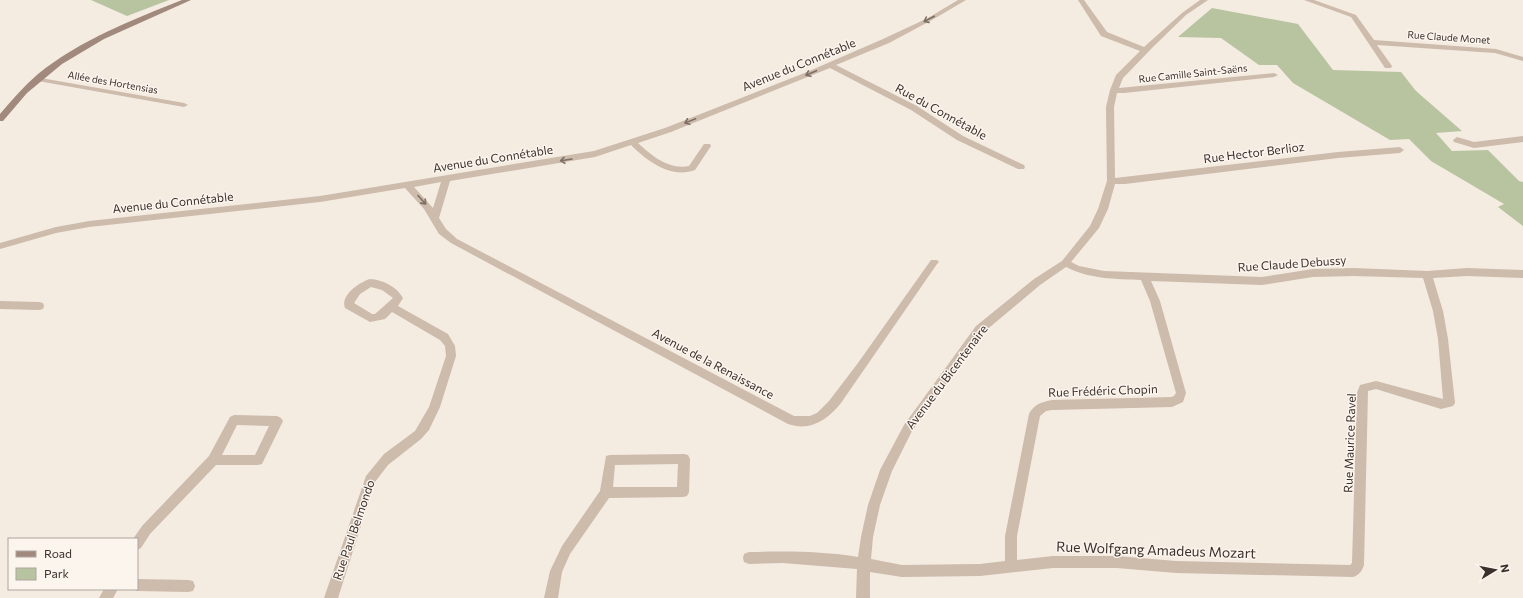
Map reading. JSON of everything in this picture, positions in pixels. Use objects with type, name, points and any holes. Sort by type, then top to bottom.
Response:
[{"type":"main road","points":[[2,115],[24,91],[38,79],[84,48],[134,22],[188,0]]},
{"type":"street","name":"Avenue du Connétable","points":[[0,246],[56,230],[88,224],[320,199],[574,158],[633,142],[668,130],[830,65],[873,47],[924,22],[963,0]]},
{"type":"street","points":[[1081,0],[1104,34],[1144,50]]},
{"type":"street","name":"Avenue du Bicentenaire","points":[[863,598],[864,564],[867,537],[874,505],[886,470],[908,428],[980,329],[1037,282],[1065,263],[1094,228],[1103,209],[1111,181],[1110,107],[1119,77],[1144,50],[1184,14],[1205,0]]},
{"type":"street","points":[[1307,0],[1351,14],[1357,19],[1388,66]]},
{"type":"street","name":"Rue Claude Monet","points":[[1372,42],[1496,51],[1523,59]]},
{"type":"street","name":"Rue du Connétable","points":[[830,65],[914,108],[960,138],[1021,167]]},
{"type":"street","name":"Rue Camille Saint-Saëns","points":[[1114,90],[1124,91],[1274,75]]},
{"type":"street","name":"Allée des Hortensias","points":[[38,79],[184,105]]},
{"type":"street","points":[[1457,140],[1474,145],[1523,139]]},
{"type":"street","points":[[633,142],[653,161],[682,170],[689,170],[692,168],[708,146]]},
{"type":"street","name":"Rue Hector Berlioz","points":[[1111,181],[1125,181],[1338,155],[1400,150]]},
{"type":"street","points":[[434,218],[446,179]]},
{"type":"street","name":"Avenue de la Renaissance","points":[[407,186],[423,201],[434,218],[437,226],[444,234],[454,241],[792,421],[802,423],[809,422],[821,416],[834,402],[866,360],[934,262]]},
{"type":"street","name":"Rue Claude Debussy","points":[[1065,263],[1077,269],[1104,274],[1262,281],[1313,273],[1354,272],[1427,275],[1467,272],[1523,274]]},
{"type":"street","name":"Rue Maurice Ravel","points":[[1353,571],[1358,565],[1362,393],[1364,388],[1376,385],[1441,404],[1449,403],[1443,339],[1438,311],[1427,275]]},
{"type":"street","name":"Rue Frédéric Chopin","points":[[1011,567],[1011,536],[1035,414],[1038,409],[1041,406],[1052,405],[1172,402],[1179,399],[1181,393],[1155,301],[1145,277]]},
{"type":"street","points":[[370,283],[374,283],[396,294],[398,298],[397,302],[391,307],[380,316],[370,318],[351,307],[349,302],[353,294],[370,283]]},
{"type":"street","points":[[0,304],[39,306]]},
{"type":"street","name":"Rue Paul Belmondo","points":[[331,598],[370,480],[377,469],[394,452],[419,434],[426,425],[432,412],[451,356],[452,348],[450,343],[444,337],[416,323],[391,307]]},
{"type":"street","points":[[138,542],[146,530],[213,460],[234,420],[276,421],[258,460],[213,460]]},
{"type":"street","points":[[552,598],[556,571],[566,550],[606,493],[610,460],[684,459],[682,492],[606,493]]},
{"type":"street","name":"Rue Wolfgang Amadeus Mozart","points":[[749,558],[808,558],[864,564],[902,571],[980,570],[1053,562],[1117,562],[1176,567],[1353,571]]},
{"type":"street","points":[[138,585],[188,586]]},
{"type":"green space","points":[[91,0],[169,0],[127,16]]},
{"type":"green space","points":[[1212,8],[1298,24],[1333,70],[1401,72],[1416,91],[1462,131],[1436,133],[1452,151],[1488,150],[1519,181],[1523,182],[1523,226],[1498,207],[1504,204],[1431,161],[1409,139],[1390,140],[1293,83],[1277,65],[1259,65],[1221,38],[1178,37]]}]
